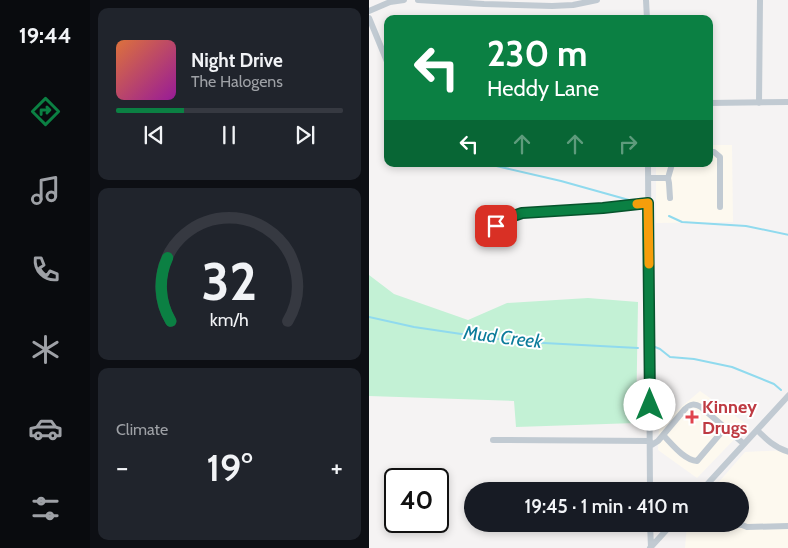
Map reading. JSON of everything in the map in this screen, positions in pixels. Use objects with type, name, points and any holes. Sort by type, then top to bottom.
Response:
[{"type":"street","points":[[369,11],[391,2],[403,0]]},
{"type":"street","points":[[418,0],[552,6],[573,5],[597,0]]},
{"type":"street","points":[[646,0],[647,15]]},
{"type":"street","points":[[759,102],[760,0]]},
{"type":"street","points":[[369,18],[384,54]]},
{"type":"street","points":[[713,103],[788,102]]},
{"type":"street","points":[[713,152],[720,157],[720,207]]},
{"type":"street","points":[[648,167],[650,482]]},
{"type":"street","points":[[670,198],[668,178],[671,167]]},
{"type":"street","points":[[648,178],[668,178]]},
{"type":"street","points":[[496,226],[505,219],[522,213],[648,203]]},
{"type":"street","points":[[709,482],[788,395]]},
{"type":"street","points":[[493,440],[650,444],[658,441],[685,409],[696,404],[744,444]]},
{"type":"street","points":[[663,436],[686,457],[697,461],[725,428]]},
{"type":"street","points":[[757,430],[772,444],[788,452]]},
{"type":"street","points":[[749,527],[788,526]]},
{"type":"street","points":[[650,532],[650,548]]},
{"type":"street","points":[[650,548],[665,532]]},
{"type":"shaded area","points":[[713,145],[732,145],[733,222],[656,223],[656,167],[713,167]]},
{"type":"shaded area","points":[[700,391],[748,425],[697,478],[658,450],[659,426]]},
{"type":"shaded area","points":[[788,450],[788,548],[685,548],[686,532],[749,532],[749,482],[719,482],[745,452]]},
{"type":"green space","points":[[369,275],[394,294],[468,320],[507,303],[588,298],[638,302],[636,423],[516,427],[514,401],[369,396]]},
{"type":"waterway","points":[[501,167],[629,200]]},
{"type":"waterway","points":[[669,216],[682,222],[746,226],[789,235]]},
{"type":"waterway","name":"Mud Creek","points":[[369,317],[414,327],[525,342],[638,348]]},
{"type":"waterway","name":"Mud Creek","points":[[655,347],[670,357],[694,359],[732,367],[774,384],[781,390]]},
{"type":"slow traffic","points":[[637,204],[648,203],[649,264]]},
{"type":"place","name":"Kinney Drugs","points":[[692,417]]},
{"type":"route","points":[[496,226],[513,215],[531,211],[603,208],[648,203],[650,405]]}]
